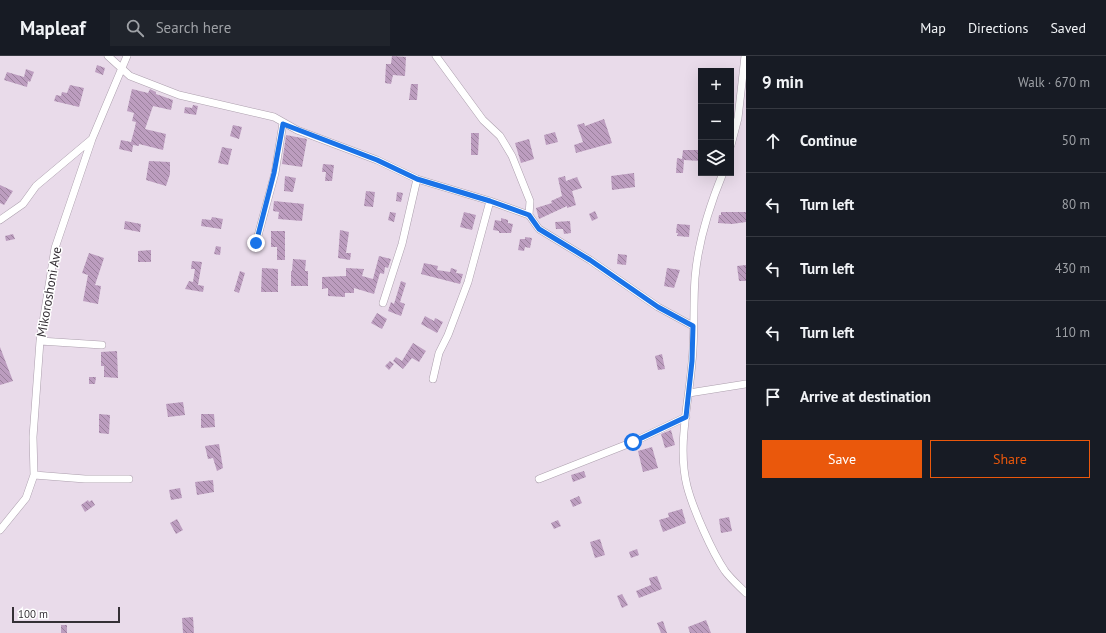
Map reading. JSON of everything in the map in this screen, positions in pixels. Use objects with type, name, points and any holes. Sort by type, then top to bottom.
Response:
[{"type":"street","points":[[108,56],[122,70],[142,82],[179,96],[274,117],[283,124],[377,160],[417,179],[490,201],[529,215],[539,229],[590,260],[658,307],[693,326]]},
{"type":"street","name":"Mikoroshoni Ave","points":[[0,530],[26,498],[34,475],[33,437],[40,341],[55,248],[92,139],[127,56]]},
{"type":"street","points":[[436,56],[483,120],[500,136],[512,156],[530,201],[529,215]]},
{"type":"street","points":[[732,140],[738,118],[745,56]]},
{"type":"street","points":[[256,243],[274,173],[283,124]]},
{"type":"street","points":[[0,220],[23,204],[36,186],[92,139]]},
{"type":"street","points":[[722,176],[709,206],[700,242],[695,276],[689,393],[683,447],[684,465],[688,486],[710,544],[726,572],[746,593]]},
{"type":"street","points":[[383,303],[400,250],[417,179]]},
{"type":"street","points":[[433,379],[439,353],[448,335],[468,282],[490,201]]},
{"type":"street","points":[[40,341],[102,345]]},
{"type":"street","points":[[689,393],[746,384]]},
{"type":"street","points":[[539,479],[633,442],[686,417]]},
{"type":"street","points":[[34,475],[86,479],[129,479]]},
{"type":"building","points":[[392,56],[406,57],[405,76],[393,75],[391,84],[385,83],[386,64],[391,64]]},
{"type":"building","points":[[97,65],[105,68],[103,75],[95,72]]},
{"type":"building","points":[[26,69],[34,72],[30,82],[28,81],[27,87],[4,80],[7,72],[24,77]]},
{"type":"building","points":[[411,84],[418,84],[417,100],[409,100]]},
{"type":"building","points":[[70,85],[84,88],[79,107],[54,101],[56,95],[61,96],[62,92],[67,93]]},
{"type":"building","points":[[132,89],[148,93],[150,89],[156,92],[156,94],[173,100],[171,110],[153,106],[145,129],[166,134],[163,150],[139,144],[139,146],[133,145],[132,152],[119,149],[121,140],[131,142],[135,127],[136,122],[132,121],[134,113],[127,111]]},
{"type":"building","points":[[193,105],[198,106],[196,115],[184,113],[185,107],[192,108]]},
{"type":"building","points":[[604,119],[612,143],[576,153],[574,145],[583,142],[577,125],[584,123],[585,126]]},
{"type":"building","points":[[233,125],[242,127],[239,139],[230,136]]},
{"type":"building","points":[[555,132],[558,142],[546,145],[544,135]]},
{"type":"building","points":[[471,133],[479,133],[478,155],[471,155]]},
{"type":"building","points":[[286,135],[307,139],[302,167],[282,164]]},
{"type":"building","points":[[529,139],[534,159],[521,163],[515,143]]},
{"type":"building","points":[[222,147],[232,149],[228,165],[218,163]]},
{"type":"building","points":[[683,150],[698,150],[698,161],[684,160],[683,173],[676,173],[677,158],[682,159]]},
{"type":"building","points":[[149,161],[170,162],[170,174],[166,186],[146,180]]},
{"type":"building","points":[[323,164],[334,165],[332,181],[325,181],[326,172],[322,172]]},
{"type":"building","points":[[634,173],[635,187],[612,190],[611,176]]},
{"type":"building","points":[[285,176],[296,178],[293,192],[284,191]]},
{"type":"building","points":[[565,176],[566,181],[577,177],[582,188],[572,191],[576,205],[567,208],[567,206],[539,219],[536,208],[552,203],[551,201],[562,196],[558,178]]},
{"type":"building","points":[[0,185],[13,191],[4,205],[0,203]]},
{"type":"building","points":[[366,191],[375,192],[373,207],[364,206]]},
{"type":"building","points":[[397,192],[403,193],[401,202],[396,201]]},
{"type":"building","points":[[274,201],[304,204],[302,221],[278,219],[279,212],[273,211]]},
{"type":"building","points":[[595,211],[598,218],[592,221],[589,214]]},
{"type":"building","points":[[390,212],[396,213],[394,222],[388,220]]},
{"type":"building","points":[[464,212],[476,215],[472,230],[460,227]]},
{"type":"building","points":[[721,212],[746,212],[746,222],[732,224],[718,223]]},
{"type":"building","points":[[212,217],[223,219],[221,229],[201,226],[202,219],[211,220]]},
{"type":"building","points":[[501,218],[508,220],[508,223],[513,224],[511,233],[499,233],[499,231],[493,230],[495,220],[501,221]]},
{"type":"building","points":[[125,221],[141,224],[140,232],[124,229]]},
{"type":"building","points":[[570,221],[571,233],[564,234],[563,229],[556,229],[555,222]]},
{"type":"building","points":[[677,224],[690,225],[689,237],[677,236]]},
{"type":"building","points":[[340,230],[349,232],[346,253],[351,253],[350,260],[338,258]]},
{"type":"building","points":[[271,231],[285,231],[285,260],[277,260],[277,247],[271,247]]},
{"type":"building","points":[[13,234],[15,239],[6,241],[5,236]]},
{"type":"building","points":[[525,237],[532,238],[530,248],[525,247],[524,251],[518,250],[520,239],[525,239]]},
{"type":"building","points":[[216,246],[221,247],[220,255],[214,254]]},
{"type":"building","points":[[151,250],[151,262],[138,262],[138,251]]},
{"type":"building","points":[[89,253],[104,258],[95,285],[101,286],[98,304],[83,301],[88,275],[82,273]]},
{"type":"building","points":[[618,254],[627,255],[626,265],[617,264]]},
{"type":"building","points":[[379,256],[391,259],[388,268],[385,267],[384,274],[380,273],[374,294],[354,288],[354,293],[345,293],[345,297],[328,296],[328,288],[322,289],[322,277],[346,276],[346,268],[364,269],[362,276],[373,279]]},
{"type":"building","points":[[293,259],[306,260],[305,271],[308,271],[308,286],[291,286]]},
{"type":"building","points":[[192,261],[202,262],[198,285],[204,286],[203,292],[185,289],[189,281],[193,282],[195,269],[191,269]]},
{"type":"building","points":[[424,263],[438,266],[437,270],[450,272],[451,268],[457,270],[456,273],[463,274],[460,284],[421,274]]},
{"type":"building","points":[[746,265],[746,281],[739,281],[737,266]]},
{"type":"building","points":[[262,268],[278,269],[278,292],[261,292]]},
{"type":"building","points":[[667,268],[680,270],[674,288],[664,286]]},
{"type":"building","points":[[240,271],[245,273],[239,293],[234,291]]},
{"type":"building","points":[[401,281],[406,283],[400,302],[405,304],[401,316],[388,311],[391,302],[394,304]]},
{"type":"building","points":[[377,313],[387,319],[382,329],[371,323]]},
{"type":"building","points":[[425,316],[434,321],[435,318],[443,322],[437,333],[421,324]]},
{"type":"building","points":[[413,343],[426,351],[419,362],[412,358],[403,369],[393,361],[396,357],[402,361]]},
{"type":"building","points":[[0,347],[13,381],[0,385]]},
{"type":"building","points":[[117,351],[118,378],[104,377],[104,366],[101,366],[101,352]]},
{"type":"building","points":[[662,354],[665,369],[658,370],[655,356]]},
{"type":"building","points":[[390,361],[394,364],[389,370],[385,366]]},
{"type":"building","points":[[89,377],[96,377],[95,384],[89,384]]},
{"type":"building","points":[[183,402],[185,415],[168,417],[166,404]]},
{"type":"building","points":[[99,414],[110,415],[109,434],[99,433]]},
{"type":"building","points":[[201,414],[214,414],[215,427],[201,428]]},
{"type":"building","points":[[671,430],[675,445],[665,448],[661,434]]},
{"type":"building","points":[[219,444],[223,468],[217,471],[213,458],[208,459],[205,446]]},
{"type":"building","points":[[652,447],[658,468],[643,472],[638,451]]},
{"type":"building","points":[[584,471],[586,477],[573,482],[571,475]]},
{"type":"building","points":[[213,480],[214,492],[197,495],[195,482]]},
{"type":"building","points":[[180,488],[182,498],[171,500],[169,490]]},
{"type":"building","points":[[579,496],[582,503],[573,507],[570,500]]},
{"type":"building","points":[[88,500],[89,502],[92,500],[95,505],[85,512],[81,505]]},
{"type":"building","points":[[682,509],[686,523],[663,532],[659,520],[669,517],[668,513]]},
{"type":"building","points":[[729,517],[732,531],[721,533],[719,519]]},
{"type":"building","points":[[177,519],[183,530],[176,534],[170,523]]},
{"type":"building","points":[[558,520],[561,526],[554,529],[551,523]]},
{"type":"building","points":[[600,539],[605,555],[595,558],[590,542]]},
{"type":"building","points":[[637,549],[639,555],[631,558],[629,552]]},
{"type":"building","points":[[657,576],[662,589],[639,598],[636,591],[651,585],[649,578]]},
{"type":"building","points":[[622,594],[628,605],[622,608],[617,596]]},
{"type":"building","points":[[193,617],[194,633],[183,633],[182,618]]},
{"type":"building","points":[[706,620],[711,633],[690,633],[688,627]]},
{"type":"building","points":[[663,621],[667,633],[661,633],[657,623]]},
{"type":"building","points":[[61,625],[67,625],[67,633],[61,633]]},
{"type":"route","points":[[256,243],[274,173],[283,124],[377,160],[417,179],[490,201],[529,215],[539,229],[590,260],[658,307],[693,326],[692,361],[686,417],[633,442]]}]
